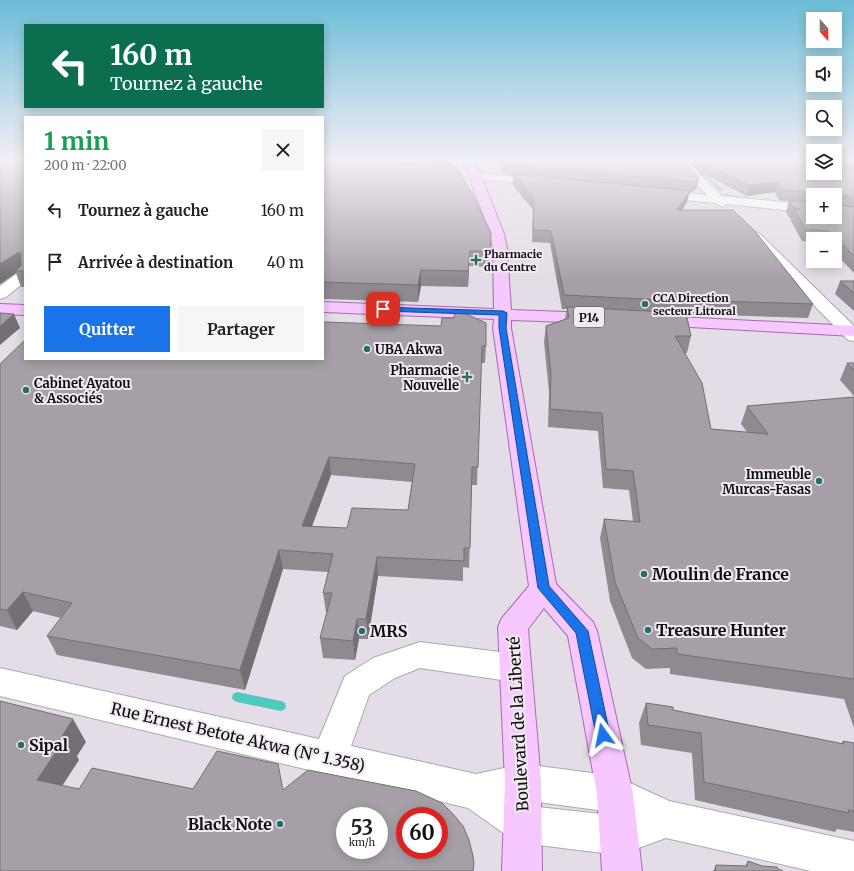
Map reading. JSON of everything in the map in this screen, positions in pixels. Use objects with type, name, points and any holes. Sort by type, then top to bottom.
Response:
[{"type":"main road","points":[[481,200],[497,234],[500,248],[503,320],[543,588],[582,631],[615,794],[621,854]]},
{"type":"main road","points":[[0,295],[24,296]]},
{"type":"main road","name":"P14","points":[[324,307],[503,320],[607,325]]},
{"type":"main road","points":[[0,309],[24,310]]},
{"type":"main road","name":"P14","points":[[324,321],[503,320]]},
{"type":"main road","points":[[644,326],[853,335]]},
{"type":"main road","name":"Boulevard de la Liberté","points":[[522,871],[522,782],[513,627],[543,588]]},
{"type":"street","points":[[714,200],[806,208]]},
{"type":"street","points":[[718,200],[735,216]]},
{"type":"street","points":[[746,227],[853,335]]},
{"type":"street","points":[[0,295],[24,275]]},
{"type":"street","points":[[329,758],[356,686],[384,668],[420,656],[515,668]]},
{"type":"street","name":"Rue Ernest Betote Akwa (N° 1.358)","points":[[0,682],[476,792],[522,824],[621,854],[666,819]]},
{"type":"street","name":"Rue Ernest Betote Akwa (N° 1.358)","points":[[476,792],[522,782],[615,794],[666,819],[854,861]]},
{"type":"building","points":[[0,200],[24,200],[24,271],[15,271],[21,266],[21,253],[19,252],[0,264]]},
{"type":"building","points":[[324,200],[475,200],[491,233],[490,251],[470,251],[468,271],[421,270],[418,285],[324,282]]},
{"type":"building","points":[[534,200],[684,200],[677,210],[733,210],[754,230],[813,304],[681,300],[682,301],[564,295],[551,231],[533,230]]},
{"type":"building","points":[[789,201],[806,202],[806,224],[842,224],[842,206],[854,207],[854,256],[842,244],[842,232],[806,229],[794,210],[800,210],[792,206]]},
{"type":"building","points":[[840,281],[854,281],[854,293]]},
{"type":"building","points":[[567,307],[686,313],[691,336],[675,336],[702,383],[711,429],[768,434],[747,406],[854,397],[854,679],[677,654],[677,648],[652,649],[638,638],[615,582],[604,519],[640,522],[633,471],[606,469],[602,413],[550,409],[551,374],[546,326],[569,318]]},
{"type":"building","points":[[455,309],[486,323],[486,346],[482,346],[478,467],[472,467],[470,548],[464,548],[464,561],[377,557],[366,619],[357,619],[353,641],[320,638],[332,593],[323,593],[333,554],[279,550],[240,670],[47,636],[72,603],[23,592],[7,610],[0,609],[0,364],[24,341],[24,360],[324,360],[324,322],[441,326],[442,318],[454,318]],"holes":[[[329,457],[415,464],[408,510],[352,508],[347,528],[302,526]]]},
{"type":"building","points":[[0,313],[14,314],[0,326]]},
{"type":"building","points":[[847,363],[854,363],[854,370]]},
{"type":"building","points":[[0,701],[73,719],[62,736],[66,737],[37,780],[79,789],[92,768],[193,789],[217,751],[278,764],[283,790],[308,770],[416,791],[442,803],[446,807],[396,807],[396,859],[448,859],[448,809],[463,826],[469,840],[473,856],[473,871],[0,871]]},
{"type":"building","points":[[646,703],[673,707],[673,710],[844,744],[843,741],[854,743],[854,811],[848,810],[849,813],[704,782],[701,733],[648,725]]},
{"type":"building","points":[[748,861],[762,866],[777,867],[783,871],[715,871],[716,865],[747,866]]},
{"type":"waterway","points":[[237,697],[281,706]]},
{"type":"place","name":"Pharmacie du Centre","points":[[476,260]]},
{"type":"place","name":"CCA Direction secteur Littoral","points":[[645,304]]},
{"type":"place","name":"UBA Akwa","points":[[367,349]]},
{"type":"place","name":"Pharmacie Nouvelle","points":[[467,377]]},
{"type":"place","name":"Cabinet Ayatou & Associés","points":[[26,390]]},
{"type":"place","name":"Immeuble Murcas-Fasas","points":[[819,481]]},
{"type":"place","name":"Moulin de France","points":[[644,574]]},
{"type":"place","name":"Treasure Hunter","points":[[648,630]]},
{"type":"place","name":"MRS","points":[[362,631]]},
{"type":"place","name":"Sipal","points":[[21,745]]},
{"type":"place","name":"Black Note","points":[[280,824]]},
{"type":"route","points":[[383,309],[503,313],[502,328],[543,588],[582,631],[603,735]]}]
